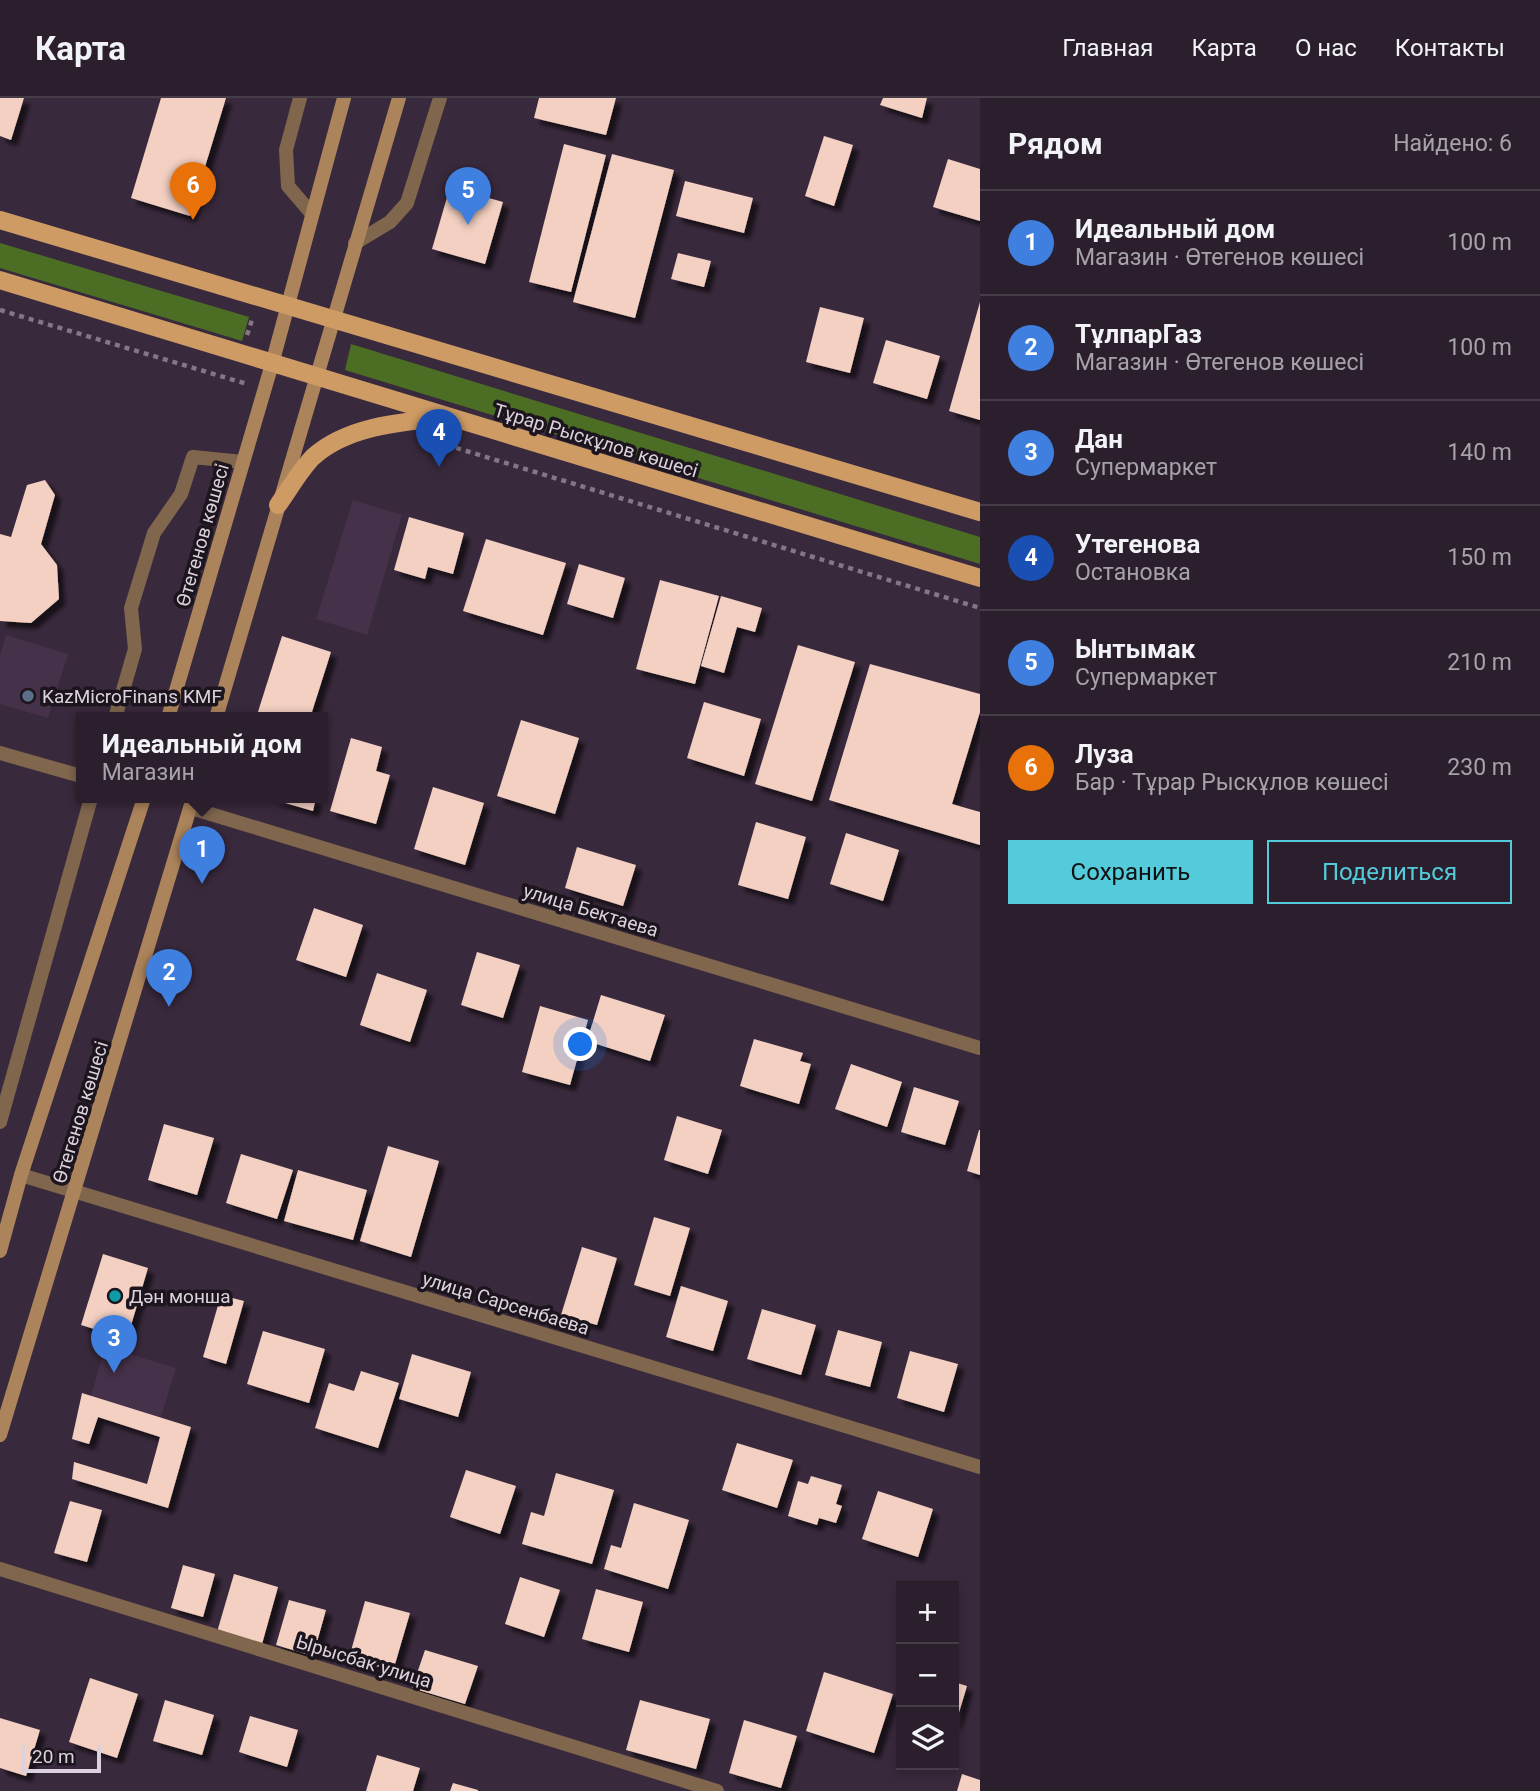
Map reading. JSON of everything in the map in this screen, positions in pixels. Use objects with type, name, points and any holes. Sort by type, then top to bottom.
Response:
[{"type":"main road","name":"Өтегенов көшесі","points":[[170,712],[272,364],[344,98]]},
{"type":"main road","points":[[218,712],[399,98]]},
{"type":"main road","name":"Тұрар Рыскұлов көшесі","points":[[0,220],[980,512]]},
{"type":"main road","name":"Тұрар Рыскұлов көшесі","points":[[0,280],[980,578]]},
{"type":"main road","points":[[278,505],[313,457],[348,435],[402,422],[450,417]]},
{"type":"main road","name":"Өтегенов көшесі","points":[[0,1251],[21,1175],[142,803]]},
{"type":"main road","name":"Өтегенов көшесі","points":[[0,1435],[76,1193],[192,803]]},
{"type":"street","points":[[300,98],[286,149],[288,186],[312,214]]},
{"type":"street","points":[[355,243],[390,222],[407,203],[440,98]]},
{"type":"street","points":[[117,712],[135,649],[131,608],[154,533],[181,494],[193,457],[243,462]]},
{"type":"street","points":[[0,752],[76,775]]},
{"type":"street","points":[[0,1122],[90,803]]},
{"type":"street","name":"улица Бектаева","points":[[192,803],[980,1048]]},
{"type":"street","name":"улица Сарсенбаева","points":[[21,1175],[980,1466]]},
{"type":"street","name":"Ырысбак улица","points":[[0,1569],[717,1791]]},
{"type":"path","points":[[0,310],[232,379],[260,296]]},
{"type":"path","points":[[429,439],[980,608]]},
{"type":"shaded area","points":[[353,500],[402,515],[367,635],[316,619]]},
{"type":"shaded area","points":[[6,635],[68,654],[48,718],[0,704],[0,655]]},
{"type":"shaded area","points":[[105,1347],[176,1368],[158,1427],[88,1406]]},
{"type":"green space","points":[[0,243],[249,317],[242,341],[0,268]]},
{"type":"green space","points":[[351,344],[980,537],[980,564],[345,370]]},
{"type":"building","points":[[0,98],[24,98],[11,140],[0,136]]},
{"type":"building","points":[[161,98],[226,98],[190,216],[131,198]]},
{"type":"building","points":[[539,98],[616,98],[606,135],[534,118]]},
{"type":"building","points":[[883,98],[927,98],[922,118],[880,105]]},
{"type":"building","points":[[824,136],[853,145],[834,206],[805,196]]},
{"type":"building","points":[[564,144],[606,155],[571,292],[529,282]]},
{"type":"building","points":[[612,154],[674,170],[635,318],[573,302]]},
{"type":"building","points":[[948,159],[980,169],[980,221],[933,207]]},
{"type":"building","points":[[685,181],[753,198],[744,233],[676,216]]},
{"type":"building","points":[[450,187],[503,202],[485,264],[432,249]]},
{"type":"building","points":[[678,253],[711,261],[704,287],[671,279]]},
{"type":"building","points":[[980,302],[980,420],[949,411]]},
{"type":"building","points":[[820,307],[864,318],[850,373],[806,362]]},
{"type":"building","points":[[886,340],[940,356],[927,399],[873,383]]},
{"type":"building","points":[[45,480],[55,495],[41,544],[57,565],[59,599],[31,623],[0,621],[0,534],[11,537],[27,485]]},
{"type":"building","points":[[409,517],[464,533],[453,574],[428,567],[425,579],[394,570]]},
{"type":"building","points":[[486,539],[566,563],[543,635],[463,611]]},
{"type":"building","points":[[579,564],[625,578],[613,618],[567,604]]},
{"type":"building","points":[[660,580],[719,596],[695,684],[636,669]]},
{"type":"building","points":[[721,596],[762,608],[755,632],[737,627],[724,673],[701,666]]},
{"type":"building","points":[[282,636],[331,652],[312,712],[258,712]]},
{"type":"building","points":[[798,645],[855,662],[812,801],[755,784]]},
{"type":"building","points":[[870,664],[980,694],[980,712],[952,804],[980,812],[980,845],[829,800]]},
{"type":"building","points":[[704,702],[761,719],[744,776],[687,758]]},
{"type":"building","points":[[521,720],[579,738],[555,814],[497,796]]},
{"type":"building","points":[[351,738],[382,747],[376,771],[390,775],[376,824],[330,811]]},
{"type":"building","points":[[433,787],[484,803],[465,865],[414,849]]},
{"type":"building","points":[[285,803],[315,803],[313,811]]},
{"type":"building","points":[[756,822],[806,837],[788,899],[738,885]]},
{"type":"building","points":[[846,833],[899,850],[883,901],[830,884]]},
{"type":"building","points":[[577,847],[636,865],[623,906],[565,888]]},
{"type":"building","points":[[314,908],[363,925],[346,977],[296,960]]},
{"type":"building","points":[[477,952],[520,965],[503,1018],[461,1005]]},
{"type":"building","points":[[377,973],[427,990],[410,1042],[360,1025]]},
{"type":"building","points":[[601,995],[665,1015],[650,1061],[587,1041]]},
{"type":"building","points":[[540,1006],[588,1020],[570,1085],[522,1072]]},
{"type":"building","points":[[754,1039],[803,1053],[800,1061],[811,1064],[799,1104],[740,1086]]},
{"type":"building","points":[[851,1064],[902,1082],[887,1127],[835,1109]]},
{"type":"building","points":[[914,1087],[959,1101],[945,1145],[901,1132]]},
{"type":"building","points":[[677,1116],[722,1130],[708,1174],[664,1160]]},
{"type":"building","points":[[164,1124],[214,1138],[197,1195],[148,1180]]},
{"type":"building","points":[[980,1130],[980,1175],[967,1171]]},
{"type":"building","points":[[388,1146],[439,1161],[411,1257],[360,1241]]},
{"type":"building","points":[[241,1154],[293,1170],[277,1219],[226,1203]]},
{"type":"building","points":[[298,1170],[367,1190],[353,1240],[284,1221]]},
{"type":"building","points":[[654,1217],[690,1228],[670,1296],[634,1285]]},
{"type":"building","points":[[582,1247],[617,1258],[597,1325],[561,1315]]},
{"type":"building","name":"Дән монша","points":[[103,1254],[148,1268],[127,1339],[81,1325]]},
{"type":"building","points":[[681,1286],[728,1301],[713,1351],[666,1337]]},
{"type":"building","points":[[221,1295],[244,1301],[226,1364],[203,1357]]},
{"type":"building","points":[[762,1309],[816,1325],[801,1375],[747,1359]]},
{"type":"building","points":[[838,1330],[882,1342],[870,1387],[825,1375]]},
{"type":"building","points":[[263,1331],[325,1349],[309,1403],[247,1384]]},
{"type":"building","points":[[910,1351],[958,1364],[944,1412],[897,1398]]},
{"type":"building","points":[[412,1354],[471,1372],[458,1417],[399,1399]]},
{"type":"building","points":[[361,1371],[399,1383],[378,1448],[315,1428],[329,1383],[354,1391]]},
{"type":"building","points":[[82,1393],[191,1427],[168,1508],[72,1479],[74,1462],[147,1484],[160,1437],[98,1417],[89,1444],[72,1439]]},
{"type":"building","points":[[737,1443],[793,1460],[777,1508],[722,1490]]},
{"type":"building","points":[[466,1470],[516,1486],[500,1534],[450,1517]]},
{"type":"building","points":[[556,1473],[614,1490],[592,1564],[522,1544],[531,1512],[544,1516]]},
{"type":"building","points":[[811,1476],[842,1485],[836,1504],[842,1506],[836,1523],[819,1518],[817,1525],[788,1516],[798,1481],[808,1484]]},
{"type":"building","points":[[878,1491],[933,1509],[918,1557],[862,1539]]},
{"type":"building","points":[[70,1501],[102,1510],[87,1562],[54,1553]]},
{"type":"building","points":[[634,1503],[689,1520],[668,1589],[604,1569],[611,1545],[621,1548]]},
{"type":"building","points":[[183,1565],[215,1574],[203,1617],[171,1608]]},
{"type":"building","points":[[234,1574],[278,1587],[262,1644],[217,1632]]},
{"type":"building","points":[[520,1577],[560,1590],[544,1637],[505,1624]]},
{"type":"building","points":[[596,1589],[643,1602],[629,1652],[582,1639]]},
{"type":"building","points":[[289,1600],[326,1610],[313,1656],[276,1645]]},
{"type":"building","points":[[365,1601],[410,1613],[393,1671],[349,1658]]},
{"type":"building","points":[[425,1650],[478,1666],[465,1704],[412,1688]]},
{"type":"building","points":[[824,1672],[893,1694],[874,1753],[806,1731]]},
{"type":"building","points":[[90,1678],[138,1694],[117,1758],[69,1742]]},
{"type":"building","points":[[959,1684],[967,1686],[959,1712]]},
{"type":"building","points":[[165,1700],[214,1715],[202,1755],[153,1741]]},
{"type":"building","points":[[640,1700],[710,1719],[696,1769],[626,1750]]},
{"type":"building","points":[[250,1716],[298,1730],[287,1767],[239,1752]]},
{"type":"building","points":[[0,1718],[40,1730],[26,1776],[0,1768]]},
{"type":"building","points":[[744,1720],[797,1736],[781,1788],[729,1773]]},
{"type":"building","points":[[377,1755],[420,1768],[413,1791],[366,1791]]},
{"type":"building","points":[[962,1774],[980,1780],[980,1791],[957,1791]]},
{"type":"building","points":[[453,1783],[478,1790],[478,1791],[450,1791]]},
{"type":"place","name":"Луза","points":[[193,220]]},
{"type":"place","name":"Ынтымак","points":[[468,225]]},
{"type":"place","name":"Утегенова","points":[[439,467]]},
{"type":"place","name":"KazMicroFinans KMF","points":[[28,696]]},
{"type":"place","name":"Идеальный дом","points":[[202,884]]},
{"type":"place","name":"ТұлпарГаз","points":[[169,1007]]},
{"type":"place","name":"Дән монша","points":[[115,1296]]},
{"type":"place","name":"Дан","points":[[114,1373]]}]
